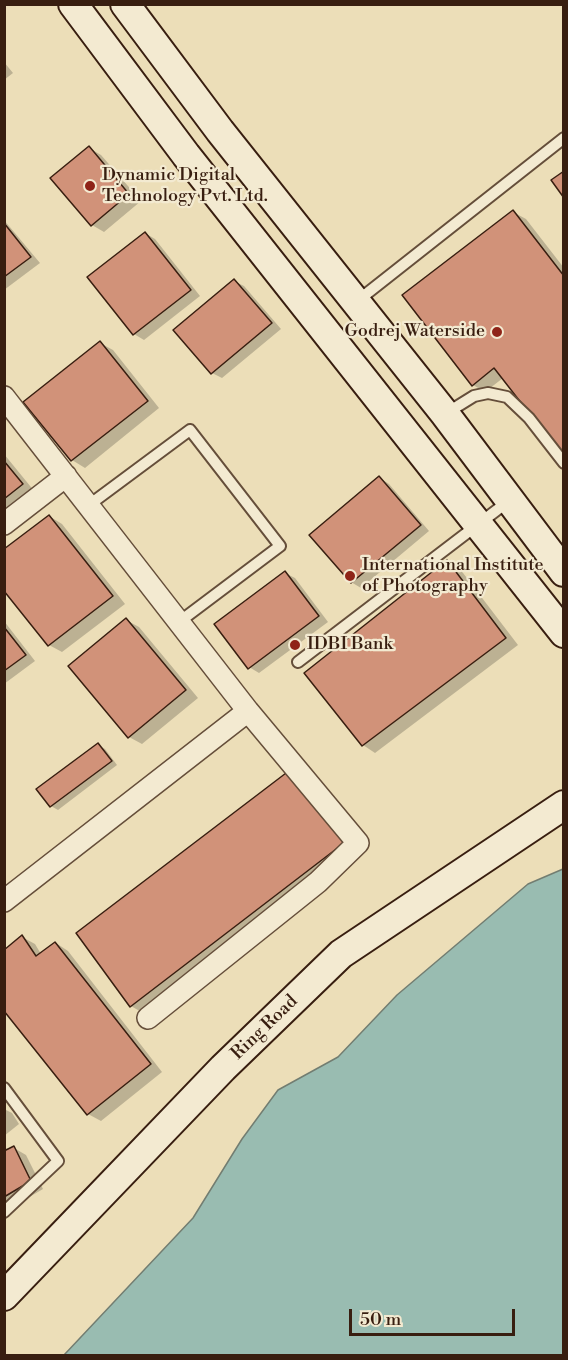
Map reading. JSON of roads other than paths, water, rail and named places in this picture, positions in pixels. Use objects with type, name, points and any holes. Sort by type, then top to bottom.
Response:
[{"type":"street","points":[[73,4],[230,210],[564,633]]},
{"type":"street","points":[[125,4],[263,185],[445,414],[564,572]]},
{"type":"street","points":[[230,210],[263,185]]},
{"type":"street","points":[[4,397],[248,711],[358,843],[318,882],[148,1018]]},
{"type":"street","points":[[4,524],[66,476]]},
{"type":"street","points":[[4,901],[248,711]]},
{"type":"street","name":"Ring Road","points":[[4,1296],[223,1068],[341,954],[564,805]]},
{"type":"lane","points":[[356,302],[564,138]]},
{"type":"lane","points":[[445,414],[474,396],[488,393],[507,397],[529,418],[564,463]]},
{"type":"lane","points":[[89,505],[190,430],[280,546],[179,622]]},
{"type":"lane","points":[[298,662],[510,500]]},
{"type":"lane","points":[[4,1088],[58,1161],[4,1212]]},
{"type":"water","points":[[563,869],[563,1355],[64,1355],[193,1218],[242,1139],[278,1090],[338,1057],[397,995],[528,884]]},
{"type":"place","name":"Dynamic Digital Technology Pvt. Ltd.","points":[[90,186]]},
{"type":"place","name":"Godrej Waterside","points":[[497,332]]},
{"type":"place","name":"International Institute of Photography","points":[[350,576]]},
{"type":"place","name":"IDBI Bank","points":[[295,645]]}]
